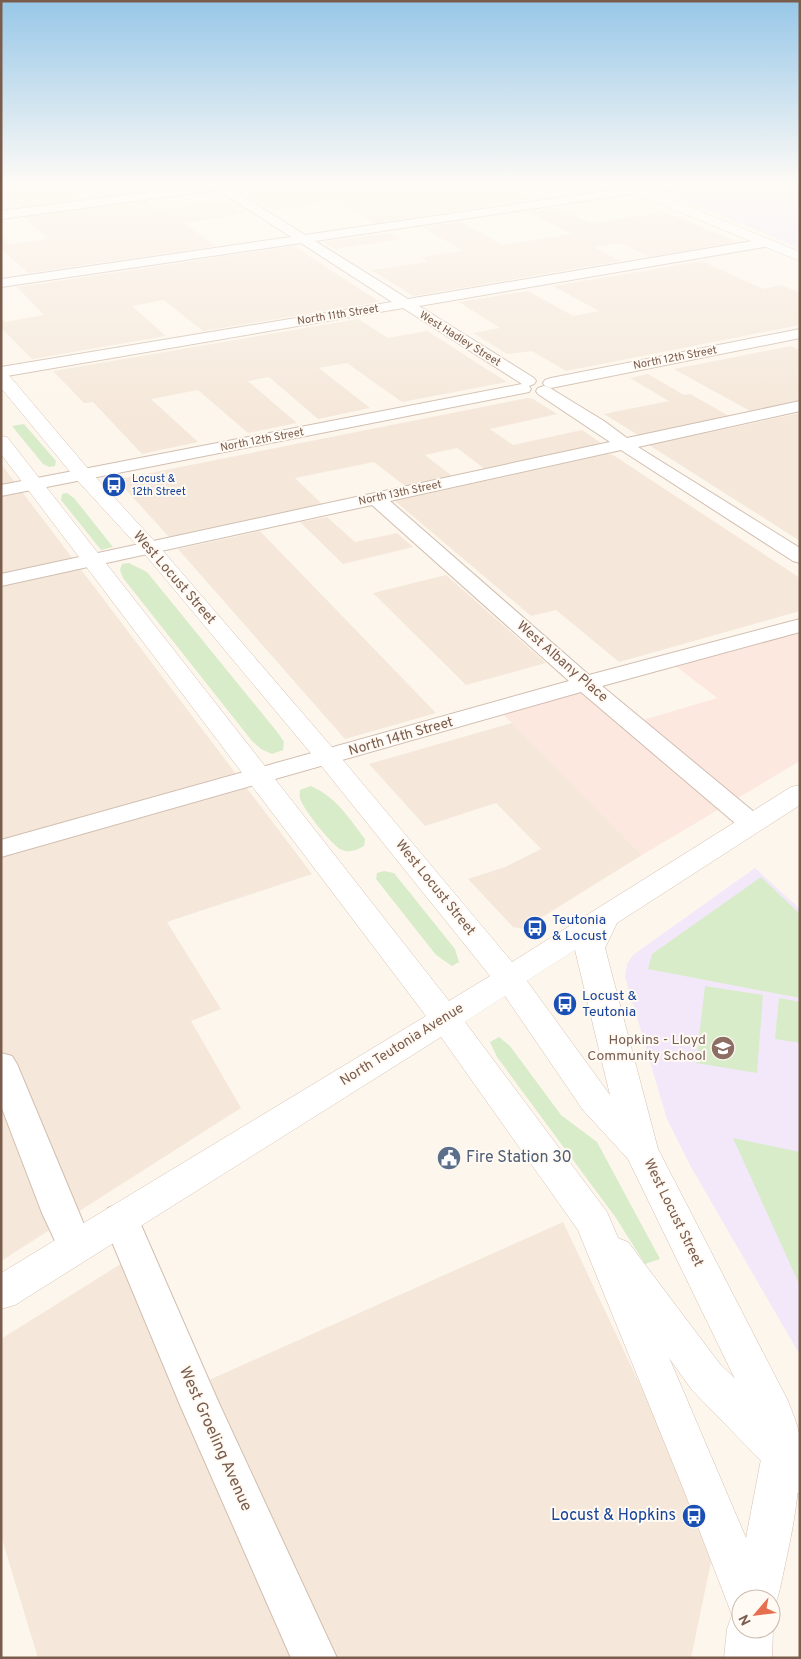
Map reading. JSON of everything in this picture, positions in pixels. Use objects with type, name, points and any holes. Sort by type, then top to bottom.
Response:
[{"type":"main road","name":"West Locust Street","points":[[1,377],[83,475],[150,548],[328,758],[509,978],[595,1101],[642,1151],[772,1412],[792,1464]]},
{"type":"main road","points":[[1,441],[261,776],[446,1019],[706,1377],[792,1464],[772,1522],[757,1589]]},
{"type":"main road","name":"North Teutonia Avenue","points":[[1,1293],[446,1019],[800,793]]},
{"type":"main road","points":[[604,919],[590,948],[642,1151]]},
{"type":"main road","points":[[594,1223],[705,1488],[744,1589]]},
{"type":"main road","points":[[748,1658],[749,1639]]},
{"type":"street","points":[[1,282],[149,261]]},
{"type":"street","name":"West Hadley Street","points":[[337,261],[526,385]]},
{"type":"street","name":"North 11th Street","points":[[1,372],[655,261]]},
{"type":"street","name":"North 12th Street","points":[[548,387],[800,333]]},
{"type":"street","points":[[526,385],[548,387],[622,444],[660,470],[800,557]]},
{"type":"street","name":"North 12th Street","points":[[1,491],[526,385]]},
{"type":"street","name":"North 13th Street","points":[[1,580],[800,406]]},
{"type":"street","name":"West Albany Place","points":[[375,498],[587,685],[751,823]]},
{"type":"street","name":"North 14th Street","points":[[1,849],[587,685],[668,660],[800,625]]},
{"type":"street","points":[[1,1064],[75,1246]]},
{"type":"street","name":"West Groeling Avenue","points":[[120,1218],[192,1387],[314,1658]]},
{"type":"shaded area","points":[[15,261],[109,261],[28,273]]},
{"type":"shaded area","points":[[190,261],[318,261],[380,302],[203,331],[164,300],[132,306],[166,336],[32,359],[1,328],[1,318],[5,322],[44,315],[17,287]]},
{"type":"shaded area","points":[[619,261],[413,296],[371,270],[428,262]]},
{"type":"shaded area","points":[[703,261],[763,289],[782,285],[800,293],[800,325],[566,371],[532,351],[507,354],[473,333],[500,328],[459,302],[528,291],[573,316],[599,311],[553,286]]},
{"type":"shaded area","points":[[358,319],[388,338],[427,331],[507,382],[402,402],[347,363],[319,368],[370,408],[318,419],[269,377],[248,381],[297,423],[248,433],[198,390],[151,399],[198,442],[142,454],[93,402],[84,403],[53,371]]},
{"type":"shaded area","points":[[791,346],[800,350],[800,400],[750,411],[674,369]]},
{"type":"shaded area","points":[[648,374],[684,395],[690,394],[729,416],[638,435],[604,414],[669,401],[630,378]]},
{"type":"shaded area","points":[[527,398],[533,399],[557,414],[490,429],[513,445],[582,430],[601,443],[485,469],[457,448],[425,455],[452,476],[405,486],[374,462],[295,478],[322,504],[169,537],[118,481],[120,479]]},
{"type":"shaded area","points":[[800,413],[800,541],[649,445],[706,433]]},
{"type":"shaded area","points":[[608,454],[613,455],[800,578],[800,611],[619,662],[556,610],[531,616],[395,501]]},
{"type":"shaded area","points":[[1,464],[312,874],[167,922],[221,1009],[191,1021],[241,1108],[1,1261]]},
{"type":"shaded area","points":[[327,517],[355,542],[397,533],[413,547],[343,564],[300,522]]},
{"type":"shaded area","points":[[260,531],[436,713],[345,739],[178,549]]},
{"type":"shaded area","points":[[446,575],[546,663],[466,685],[373,593]]},
{"type":"shaded area","points":[[800,625],[800,761],[642,855],[499,710],[587,685],[633,723],[717,698],[668,660]]},
{"type":"shaded area","points":[[512,723],[642,855],[523,929],[513,927],[468,879],[505,867],[541,849],[496,803],[425,826],[369,764]]},
{"type":"shaded area","name":"Hopkins - Lloyd Community School","points":[[755,868],[800,909],[800,1355],[691,1167],[667,1119],[625,977],[627,964],[633,955]]},
{"type":"shaded area","points":[[563,1222],[715,1543],[691,1658],[38,1658],[1,1536],[1,1339],[151,1245],[209,1380]]},
{"type":"green space","points":[[24,424],[56,461],[55,466],[49,467],[43,464],[12,426]]},
{"type":"green space","points":[[67,493],[74,498],[113,547],[101,550],[61,500],[62,494]]},
{"type":"green space","points":[[129,563],[147,572],[278,733],[284,742],[283,750],[272,754],[261,749],[252,741],[123,578],[120,570],[122,564]]},
{"type":"green space","points":[[311,786],[335,802],[365,839],[364,846],[354,851],[342,850],[325,835],[306,810],[300,797],[300,790]]},
{"type":"green space","points":[[384,871],[394,873],[455,949],[459,962],[452,966],[436,955],[376,879],[377,873]]},
{"type":"green space","points":[[761,877],[800,914],[800,998],[648,969],[652,954]]},
{"type":"green space","points":[[705,986],[763,995],[757,1073],[696,1063]]},
{"type":"green space","points":[[779,998],[800,1002],[800,1043],[775,1039]]},
{"type":"green space","points":[[499,1037],[510,1046],[561,1115],[597,1142],[660,1259],[645,1264],[616,1218],[497,1057],[490,1042]]},
{"type":"green space","points":[[733,1138],[800,1152],[800,1286]]},
{"type":"place","name":"Locust & 12th Street","points":[[114,485]]},
{"type":"place","name":"Teutonia & Locust","points":[[535,928]]},
{"type":"place","name":"Locust & Teutonia","points":[[565,1004]]},
{"type":"place","name":"Hopkins - Lloyd Community School","points":[[723,1048]]},
{"type":"place","name":"Fire Station 30","points":[[449,1158]]},
{"type":"place","name":"Locust & Hopkins","points":[[694,1516]]}]
